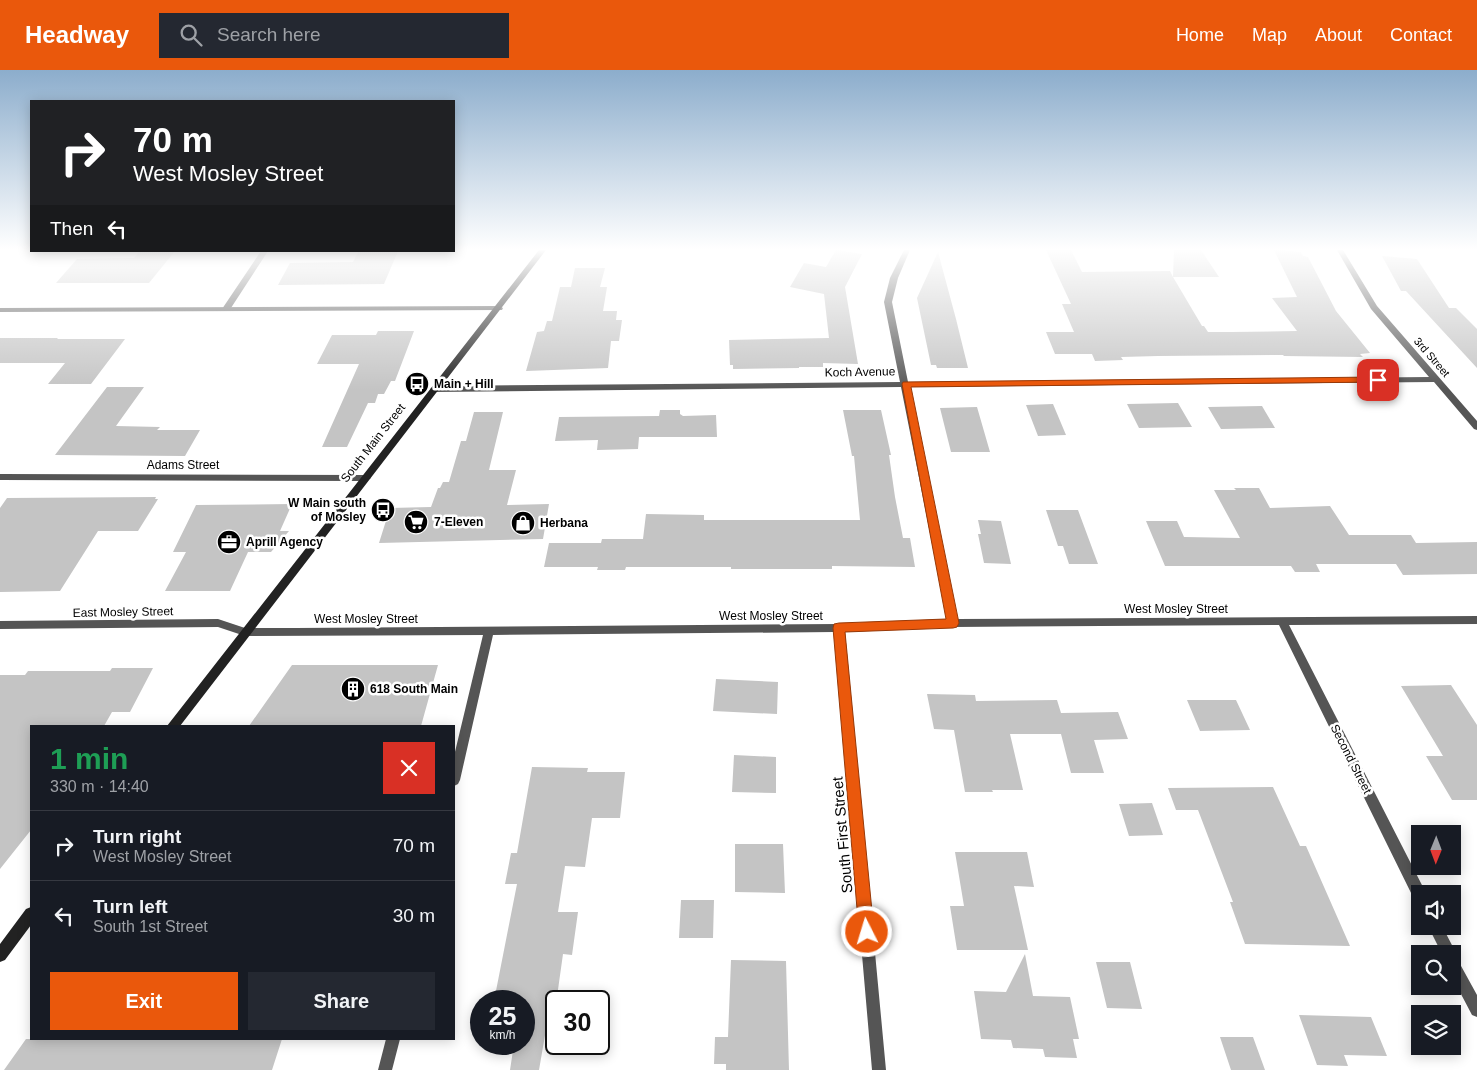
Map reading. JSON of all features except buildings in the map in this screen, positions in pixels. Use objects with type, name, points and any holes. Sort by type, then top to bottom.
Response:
[{"type":"main road","name":"South Main Street","points":[[174,725],[508,297]]},
{"type":"main road","points":[[0,956],[30,915]]},
{"type":"street","points":[[226,309],[234,297]]},
{"type":"street","points":[[889,297],[888,302],[953,623]]},
{"type":"street","name":"3rd Street","points":[[1368,297],[1374,307],[1477,427]]},
{"type":"street","points":[[1,311],[499,308]]},
{"type":"street","name":"Koch Avenue","points":[[434,389],[1436,379]]},
{"type":"street","name":"Adams Street","points":[[0,477],[366,478]]},
{"type":"street","name":"West Mosley Street","points":[[245,632],[839,628],[953,623],[1477,620]]},
{"type":"street","name":"Second Street","points":[[1282,621],[1414,885]]},
{"type":"street","name":"East Mosley Street","points":[[0,625],[218,623],[245,632]]},
{"type":"street","name":"South First Street","points":[[839,628],[880,1070]]},
{"type":"street","points":[[455,776],[489,631]]},
{"type":"street","points":[[1461,979],[1477,1010]]},
{"type":"street","points":[[385,1070],[393,1040]]},
{"type":"place","name":"Main + Hill","points":[[417,384]]},
{"type":"place","name":"W Main south of Mosley","points":[[383,510]]},
{"type":"place","name":"7-Eleven","points":[[416,522]]},
{"type":"place","name":"Herbana","points":[[523,523]]},
{"type":"place","name":"Aprill Agency","points":[[229,542]]},
{"type":"place","name":"618 South Main","points":[[353,689]]},
{"type":"route","points":[[867,932],[839,628],[953,623],[906,384],[1378,380]]}]
